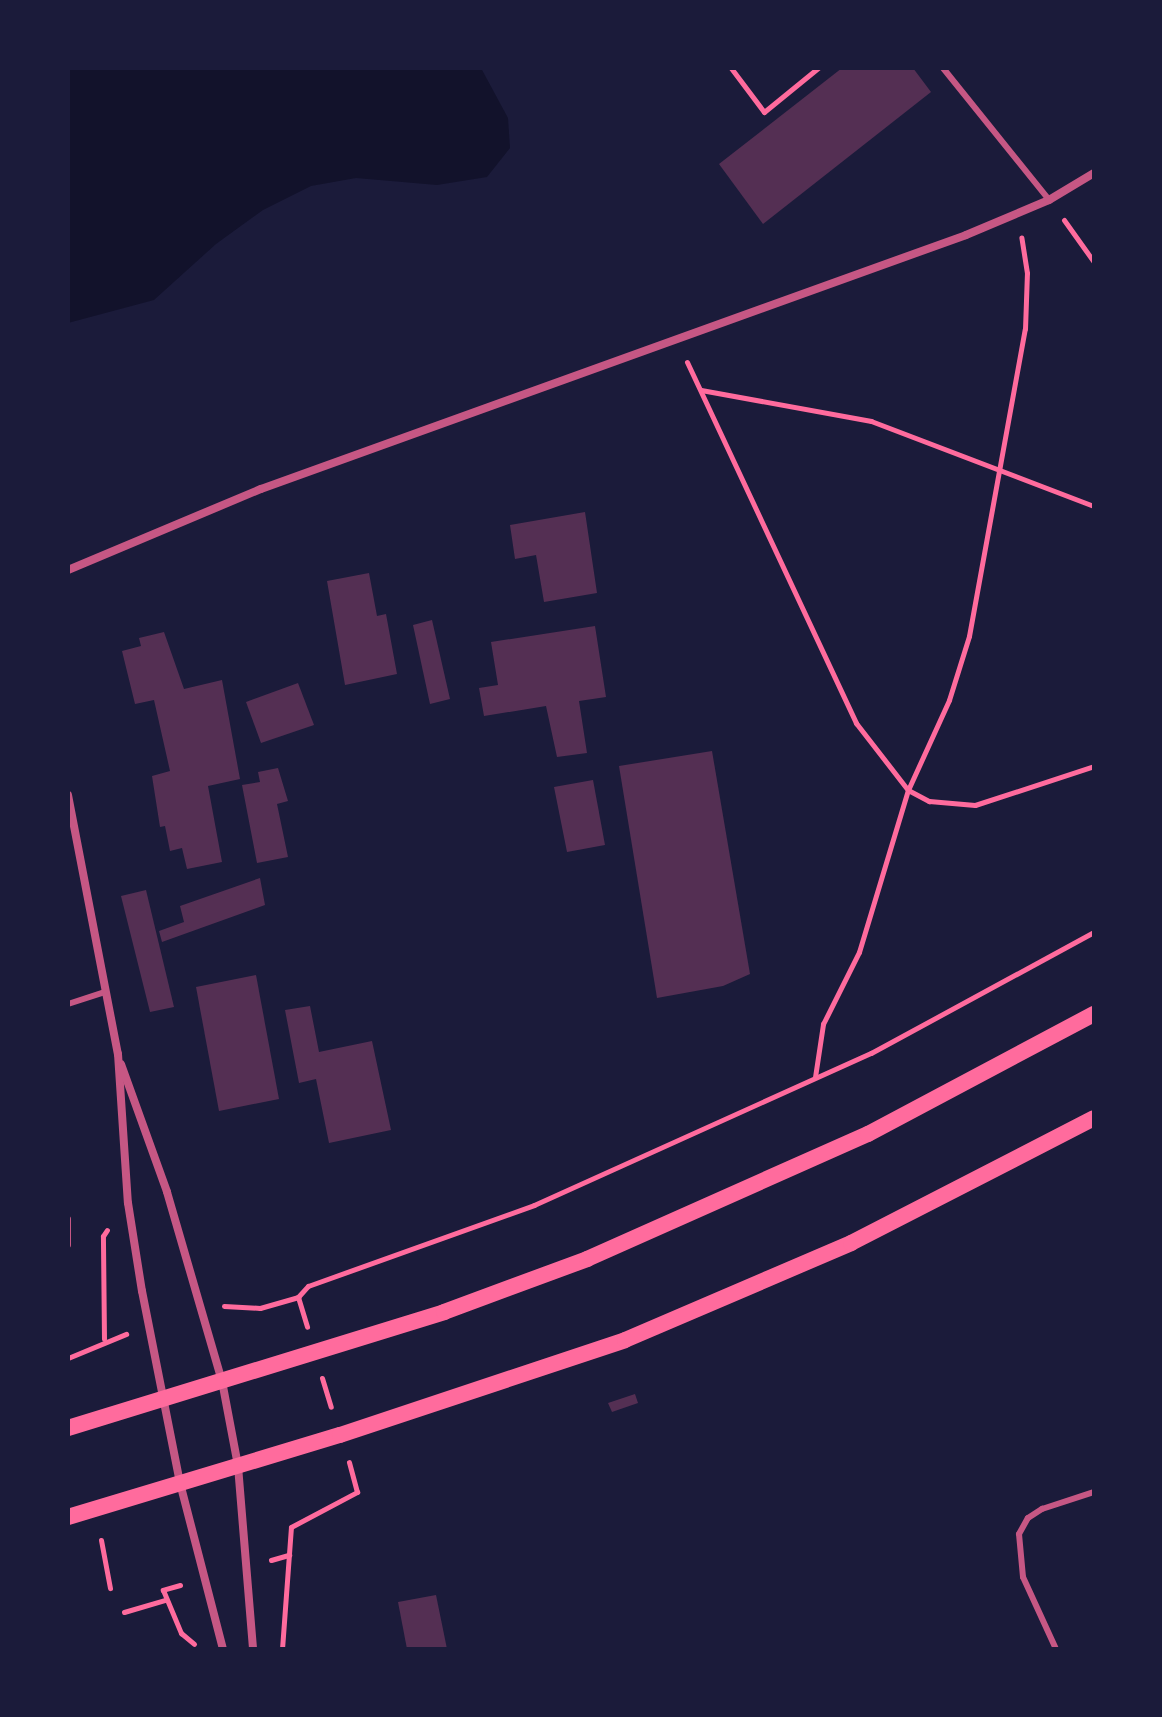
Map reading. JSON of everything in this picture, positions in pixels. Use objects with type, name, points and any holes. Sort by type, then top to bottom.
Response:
[{"type":"main road","points":[[68,1428],[444,1312],[714,1206],[936,1100],[1094,1014]]},
{"type":"main road","points":[[68,1517],[238,1466],[625,1340],[851,1243],[1094,1118]]},
{"type":"street","points":[[68,570],[261,489],[1017,214],[1049,200],[1094,173]]},
{"type":"street","points":[[68,795],[118,1054],[128,1203],[180,1483],[223,1649]]},
{"type":"street","points":[[118,1054],[167,1192],[222,1381],[238,1466],[253,1649]]},
{"type":"lane","points":[[943,68],[1049,200]]},
{"type":"lane","points":[[68,1004],[106,992]]},
{"type":"lane","points":[[68,1219],[68,1245]]},
{"type":"lane","points":[[1056,1649],[1023,1577],[1019,1534],[1028,1518],[1042,1509],[1094,1492]]},
{"type":"path","points":[[731,68],[764,112],[818,68]]},
{"type":"path","points":[[1049,200],[1094,262]]},
{"type":"path","points":[[815,1078],[823,1024],[859,952],[908,790],[949,700],[969,636],[1025,329],[1027,273],[1017,214]]},
{"type":"path","points":[[676,340],[856,723],[908,790],[929,801],[975,805],[1094,766]]},
{"type":"path","points":[[701,390],[871,421],[1094,506]]},
{"type":"path","points":[[229,1305],[260,1308],[298,1297],[308,1286],[534,1205],[815,1078],[1094,932]]},
{"type":"path","points":[[103,1236],[104,1339]]},
{"type":"path","points":[[298,1297],[308,1332]]},
{"type":"path","points":[[68,1358],[104,1339],[131,1333]]},
{"type":"path","points":[[282,1649],[288,1536],[297,1519],[357,1492],[347,1458]]},
{"type":"path","points":[[101,1540],[110,1588]]},
{"type":"path","points":[[262,1562],[289,1555]]},
{"type":"path","points":[[189,1583],[163,1590],[181,1633],[197,1649]]},
{"type":"path","points":[[124,1612],[166,1600]]},
{"type":"shaded area","points":[[68,68],[481,68],[508,118],[510,148],[487,177],[437,185],[356,178],[311,186],[263,210],[216,244],[154,300],[68,323]]},
{"type":"building","points":[[842,68],[913,68],[931,92],[763,224],[719,164]]},
{"type":"building","points":[[585,512],[597,593],[544,602],[536,555],[515,559],[510,525]]},
{"type":"building","points":[[369,573],[377,616],[386,614],[397,674],[345,685],[327,581]]},
{"type":"building","points":[[432,620],[450,699],[430,704],[413,625]]},
{"type":"building","points":[[595,626],[606,697],[579,701],[587,753],[557,757],[546,706],[484,716],[479,688],[498,685],[491,642]]},
{"type":"building","points":[[164,632],[184,689],[222,680],[240,779],[208,786],[222,862],[187,869],[182,848],[170,851],[165,826],[160,827],[152,776],[170,771],[154,700],[135,704],[122,651],[141,646],[139,638]]},
{"type":"building","points":[[298,683],[314,725],[261,743],[246,702]]},
{"type":"building","points":[[712,751],[750,974],[723,986],[657,998],[619,766]]},
{"type":"building","points":[[278,768],[288,801],[277,804],[288,857],[257,863],[242,785],[260,782],[258,772]]},
{"type":"building","points":[[593,780],[605,845],[567,852],[554,787]]},
{"type":"building","points":[[260,878],[265,905],[162,942],[159,931],[184,922],[180,906]]},
{"type":"building","points":[[146,890],[174,1007],[150,1012],[121,896]]},
{"type":"building","points":[[256,975],[279,1099],[219,1111],[196,987]]},
{"type":"building","points":[[310,1006],[319,1052],[372,1041],[391,1130],[329,1143],[316,1079],[299,1083],[285,1010]]},
{"type":"building","points":[[635,1394],[638,1403],[612,1412],[608,1403]]},
{"type":"building","points":[[436,1595],[447,1649],[407,1649],[398,1602]]}]
